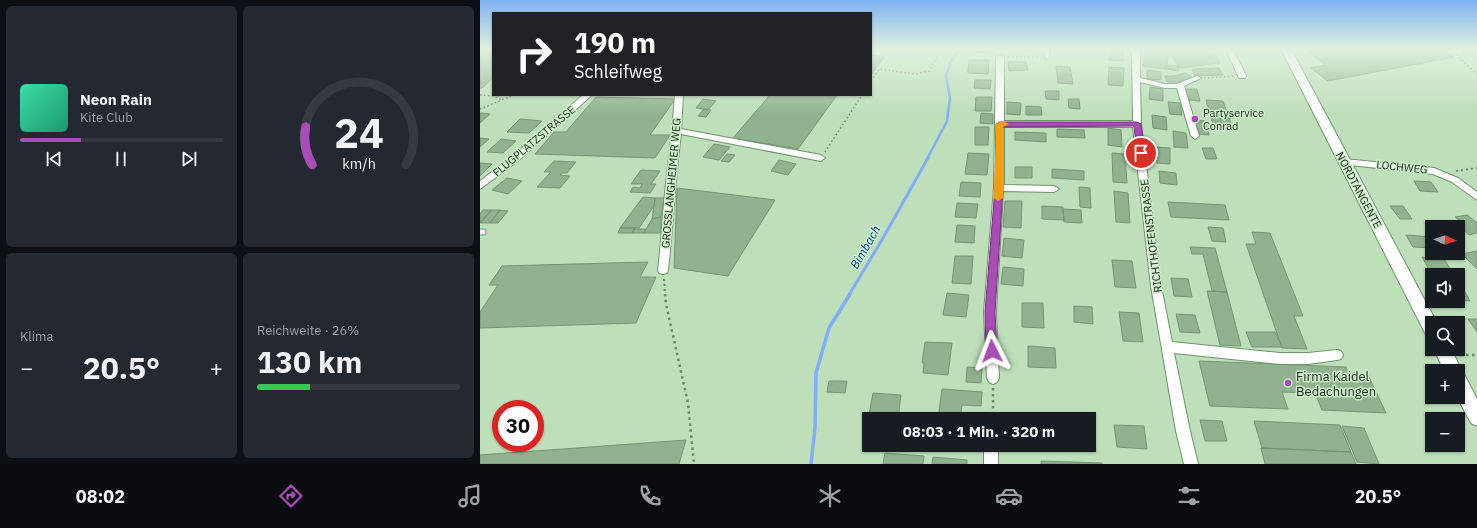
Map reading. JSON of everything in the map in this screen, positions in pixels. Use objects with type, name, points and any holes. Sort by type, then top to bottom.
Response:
[{"type":"main road","name":"NORDTANGENTE","points":[[1297,71],[1425,317]]},
{"type":"main road","points":[[1465,394],[1477,417]]},
{"type":"street","points":[[993,378],[990,312],[999,188],[1000,71]]},
{"type":"street","name":"RICHTHOFENSTRASSE","points":[[1136,71],[1137,124],[1156,286],[1183,431],[1191,464]]},
{"type":"street","points":[[1239,71],[1242,76]]},
{"type":"street","points":[[1136,79],[1165,86],[1180,86],[1197,78]]},
{"type":"street","points":[[1180,86],[1195,136]]},
{"type":"street","name":"FLUGPLATZSTRASSE","points":[[480,186],[516,158],[587,96]]},
{"type":"street","name":"GROSSLANGHEIMER WEG","points":[[663,270],[668,226],[671,176],[677,131],[679,96]]},
{"type":"street","points":[[1000,124],[1137,124]]},
{"type":"street","points":[[677,131],[821,158]]},
{"type":"street","name":"LOCHWEG","points":[[1344,162],[1422,168],[1445,174],[1477,197]]},
{"type":"street","points":[[999,188],[1054,189]]},
{"type":"street","points":[[1167,346],[1189,352],[1275,359],[1319,359],[1337,355]]},
{"type":"street","points":[[991,452],[991,464]]},
{"type":"path","points":[[872,80],[878,71]]},
{"type":"path","points":[[891,71],[916,74],[929,71]]},
{"type":"path","points":[[1197,78],[1242,76]]},
{"type":"path","points":[[480,95],[492,96]]},
{"type":"path","points":[[494,96],[503,100]]},
{"type":"path","points":[[480,109],[512,96]]},
{"type":"path","points":[[821,158],[861,96]]},
{"type":"path","points":[[1445,174],[1477,168]]},
{"type":"path","points":[[663,270],[666,304],[688,404],[694,464]]},
{"type":"path","points":[[1465,355],[1477,355]]},
{"type":"path","points":[[993,378],[993,412]]},
{"type":"building","points":[[480,71],[492,71],[492,79],[482,88],[480,88]]},
{"type":"building","points":[[968,71],[988,71],[988,74],[968,73]]},
{"type":"building","points":[[1057,71],[1071,71],[1073,84],[1058,83]]},
{"type":"building","points":[[1109,71],[1124,71],[1123,86],[1108,85]]},
{"type":"building","points":[[1147,71],[1161,72],[1161,80],[1147,79]]},
{"type":"building","points":[[1193,71],[1221,71],[1223,75],[1195,76]]},
{"type":"building","points":[[1314,71],[1382,71],[1328,81]]},
{"type":"building","points":[[1186,73],[1193,78],[1179,82],[1167,82],[1165,76],[1173,76]]},
{"type":"building","points":[[975,80],[991,80],[990,89],[974,88]]},
{"type":"building","points":[[1150,87],[1163,89],[1163,101],[1149,99]]},
{"type":"building","points":[[1184,89],[1197,89],[1200,101],[1188,100]]},
{"type":"building","points":[[1045,91],[1059,91],[1059,100],[1046,99]]},
{"type":"building","points":[[769,96],[836,96],[798,149],[733,138]]},
{"type":"building","points":[[596,97],[675,99],[650,135],[670,135],[655,158],[535,154],[554,132],[566,132]]},
{"type":"building","points":[[976,97],[992,97],[991,111],[975,111]]},
{"type":"building","points":[[703,99],[716,101],[708,110],[696,108]]},
{"type":"building","points":[[1068,99],[1079,99],[1080,109],[1069,108]]},
{"type":"building","points":[[1206,100],[1223,101],[1233,129],[1214,128]]},
{"type":"building","points":[[1007,102],[1021,103],[1020,115],[1007,114]]},
{"type":"building","points":[[1168,102],[1180,103],[1182,115],[1170,114]]},
{"type":"building","points":[[1026,106],[1041,107],[1042,115],[1026,115]]},
{"type":"building","points":[[704,109],[711,110],[706,117],[698,116]]},
{"type":"building","points":[[981,113],[993,114],[993,124],[980,123]]},
{"type":"building","points":[[480,114],[490,114],[480,123]]},
{"type":"building","points":[[1152,115],[1166,117],[1167,130],[1153,128]]},
{"type":"building","points":[[520,119],[542,121],[529,133],[507,132]]},
{"type":"building","points":[[1193,120],[1205,121],[1209,135],[1197,134]]},
{"type":"building","points":[[975,127],[989,127],[988,145],[975,145]]},
{"type":"building","points":[[1108,128],[1121,130],[1122,147],[1108,145]]},
{"type":"building","points":[[1057,129],[1084,130],[1085,138],[1057,137]]},
{"type":"building","points":[[1173,131],[1186,133],[1188,148],[1174,147]]},
{"type":"building","points":[[1015,132],[1046,133],[1046,142],[1015,140]]},
{"type":"building","points":[[480,138],[489,139],[480,147]]},
{"type":"building","points":[[501,139],[516,141],[503,153],[487,152]]},
{"type":"building","points":[[714,144],[730,147],[719,160],[703,157]]},
{"type":"building","points":[[1156,147],[1170,148],[1170,164],[1157,163]]},
{"type":"building","points":[[1202,148],[1213,148],[1217,159],[1206,159]]},
{"type":"building","points":[[968,153],[989,154],[987,175],[965,174]]},
{"type":"building","points":[[1112,153],[1125,154],[1127,183],[1113,182]]},
{"type":"building","points":[[727,154],[735,155],[729,162],[721,161]]},
{"type":"building","points":[[779,160],[796,164],[788,175],[771,171]]},
{"type":"building","points":[[554,161],[576,162],[567,173],[562,173],[560,175],[570,176],[560,188],[537,187],[551,172],[544,172]]},
{"type":"building","points":[[480,163],[492,164],[480,176]]},
{"type":"building","points":[[1015,167],[1032,167],[1032,178],[1015,178]]},
{"type":"building","points":[[1052,169],[1084,171],[1084,180],[1052,178]]},
{"type":"building","points":[[641,170],[660,171],[651,184],[656,184],[650,193],[630,192],[633,187],[640,188],[642,184],[631,184]]},
{"type":"building","points":[[1159,171],[1176,173],[1177,185],[1160,183]]},
{"type":"building","points":[[507,178],[522,181],[508,194],[492,190]]},
{"type":"building","points":[[1414,181],[1431,182],[1438,192],[1420,191]]},
{"type":"building","points":[[961,182],[981,183],[980,197],[959,196]]},
{"type":"building","points":[[1079,187],[1090,188],[1091,208],[1080,207]]},
{"type":"building","points":[[677,188],[775,200],[728,276],[674,268]]},
{"type":"building","points":[[1114,191],[1128,193],[1130,223],[1116,222]]},
{"type":"building","points":[[643,197],[655,198],[654,206],[639,228],[620,228]]},
{"type":"building","points":[[655,198],[664,198],[661,217],[652,219]]},
{"type":"building","points":[[1005,201],[1022,201],[1021,228],[1003,227]]},
{"type":"building","points":[[1168,202],[1225,205],[1229,220],[1171,217]]},
{"type":"building","points":[[957,203],[978,204],[976,218],[955,217]]},
{"type":"building","points":[[1042,206],[1063,207],[1064,220],[1042,219]]},
{"type":"building","points":[[1390,206],[1403,206],[1412,219],[1400,219]]},
{"type":"building","points":[[1063,209],[1081,210],[1082,223],[1064,222]]},
{"type":"building","points":[[483,210],[491,210],[480,223],[480,214]]},
{"type":"building","points":[[491,210],[500,210],[490,223],[481,223]]},
{"type":"building","points":[[500,210],[508,211],[498,223],[490,223]]},
{"type":"building","points":[[1467,215],[1477,223],[1477,233],[1469,235],[1465,231],[1465,220],[1458,220],[1455,217]]},
{"type":"building","points":[[661,217],[661,233],[644,233],[652,219]]},
{"type":"building","points":[[957,225],[975,226],[974,243],[955,242]]},
{"type":"building","points":[[1208,227],[1223,228],[1226,242],[1212,241]]},
{"type":"building","points":[[620,228],[635,228],[632,233],[618,233]]},
{"type":"building","points":[[634,229],[646,229],[644,233],[632,233]]},
{"type":"building","points":[[1252,232],[1270,233],[1303,316],[1294,316],[1307,349],[1282,348],[1246,244],[1256,244]]},
{"type":"building","points":[[1406,235],[1425,237],[1425,248],[1413,247]]},
{"type":"building","points":[[1004,238],[1024,240],[1022,258],[1002,256]]},
{"type":"building","points":[[1190,247],[1215,248],[1227,292],[1212,291],[1203,254],[1192,254]]},
{"type":"building","points":[[1477,251],[1477,268],[1465,257],[1465,253]]},
{"type":"building","points":[[955,256],[973,256],[971,284],[952,283]]},
{"type":"building","points":[[1422,257],[1425,257],[1425,260],[1445,260],[1450,268],[1428,268]]},
{"type":"building","points":[[1112,260],[1132,261],[1136,288],[1115,287]]},
{"type":"building","points":[[648,262],[640,277],[656,277],[636,323],[480,328],[480,312],[498,285],[489,285],[502,266]]},
{"type":"building","points":[[1003,267],[1024,269],[1023,286],[1001,284]]},
{"type":"building","points":[[1171,278],[1188,279],[1192,297],[1174,296]]},
{"type":"building","points":[[1207,291],[1227,292],[1241,346],[1220,345]]},
{"type":"building","points":[[1465,292],[1470,301],[1465,301]]},
{"type":"building","points":[[947,293],[969,295],[966,317],[943,315]]},
{"type":"building","points":[[1022,303],[1043,303],[1044,328],[1022,327]]},
{"type":"building","points":[[1074,306],[1092,307],[1093,324],[1074,322]]},
{"type":"building","points":[[1119,312],[1139,313],[1143,342],[1123,341]]},
{"type":"building","points":[[1176,314],[1195,315],[1200,333],[1180,332]]},
{"type":"building","points":[[1468,319],[1477,319],[1477,332]]},
{"type":"building","points":[[1246,332],[1275,332],[1282,347],[1252,347]]},
{"type":"building","points":[[925,342],[952,343],[948,375],[923,373],[924,363],[922,363]]},
{"type":"building","points":[[1028,346],[1055,348],[1056,368],[1028,367]]},
{"type":"building","name":"Firma Kaidel Bedachungen","points":[[1199,361],[1346,367],[1348,374],[1368,375],[1386,413],[1322,410],[1315,393],[1282,392],[1288,409],[1210,406]]},
{"type":"building","points":[[967,367],[982,368],[981,383],[966,382]]},
{"type":"building","points":[[829,381],[847,381],[845,393],[827,392]]},
{"type":"building","points":[[942,389],[982,392],[981,406],[962,405],[961,412],[939,412]]},
{"type":"building","points":[[873,393],[901,395],[899,412],[869,412]]},
{"type":"building","points":[[1200,420],[1222,421],[1227,441],[1205,441]]},
{"type":"building","points":[[1254,421],[1340,425],[1351,452],[1262,448]]},
{"type":"building","points":[[1114,425],[1144,426],[1147,449],[1117,447]]},
{"type":"building","points":[[1342,426],[1364,428],[1379,464],[1357,462]]},
{"type":"building","points":[[686,440],[679,464],[480,464],[480,455],[544,452],[544,450]]},
{"type":"building","points":[[1261,448],[1351,452],[1356,464],[1265,464]]},
{"type":"building","points":[[885,453],[924,456],[923,464],[883,464]]},
{"type":"building","points":[[933,457],[967,460],[967,464],[932,464]]},
{"type":"building","points":[[1041,461],[1102,463],[1102,464],[1041,464]]},
{"type":"waterway","name":"Bimbach","points":[[927,159],[947,121],[950,98],[946,76],[948,71]]},
{"type":"waterway","name":"Bimbach","points":[[849,295],[928,158]]},
{"type":"waterway","name":"Bimbach","points":[[811,464],[815,428],[816,373],[829,328],[850,294]]},
{"type":"slow traffic","points":[[998,198],[1000,124],[1005,124]]},
{"type":"place","name":"Partyservice Conrad","points":[[1195,119]]},
{"type":"place","name":"Firma Kaidel Bedachungen","points":[[1288,383]]},
{"type":"route","points":[[992,351],[990,312],[999,188],[1000,124],[1137,124],[1141,153]]}]
